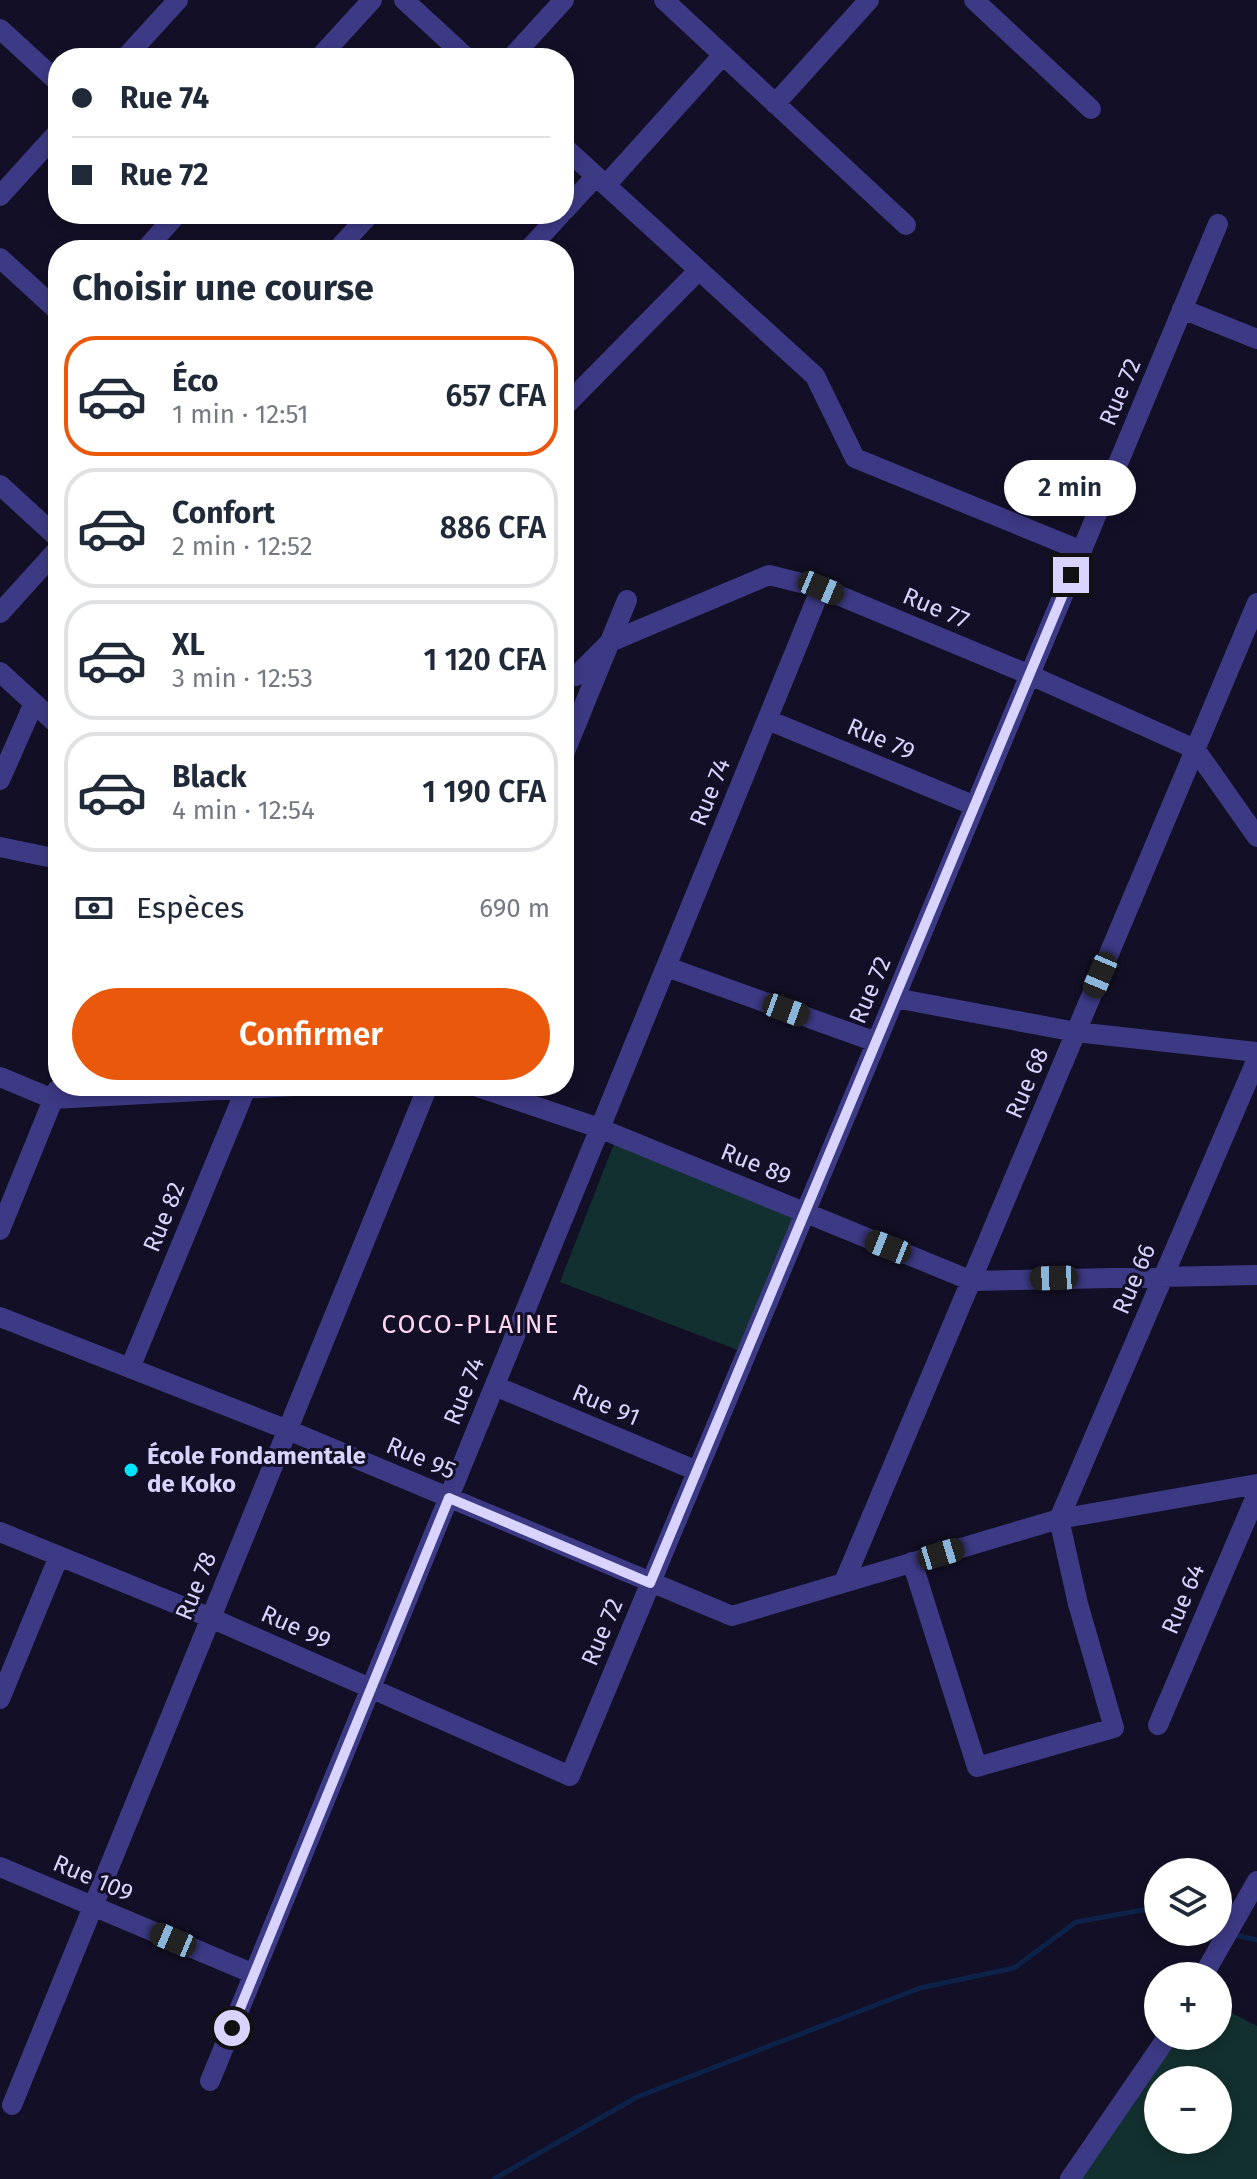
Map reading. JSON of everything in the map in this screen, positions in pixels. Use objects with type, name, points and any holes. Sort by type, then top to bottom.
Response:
[{"type":"street","points":[[328,48],[372,0]]},
{"type":"street","points":[[404,0],[456,48]]},
{"type":"street","points":[[520,48],[564,0]]},
{"type":"street","points":[[664,0],[906,225]]},
{"type":"street","points":[[775,104],[869,0]]},
{"type":"street","points":[[974,0],[1091,109]]},
{"type":"street","points":[[134,48],[176,1]]},
{"type":"street","points":[[0,29],[48,73]]},
{"type":"street","points":[[574,202],[601,180],[723,55]]},
{"type":"street","points":[[0,196],[48,143]]},
{"type":"street","points":[[574,156],[815,376],[855,458],[1082,551]]},
{"type":"street","points":[[154,240],[168,224]]},
{"type":"street","points":[[346,240],[361,224]]},
{"type":"street","points":[[537,240],[551,224]]},
{"type":"street","name":"Rue 72","points":[[570,1776],[1218,224]]},
{"type":"street","points":[[0,258],[48,302]]},
{"type":"street","points":[[574,397],[699,270]]},
{"type":"street","points":[[1182,309],[1257,339]]},
{"type":"street","points":[[0,485],[48,529]]},
{"type":"street","points":[[0,613],[48,560]]},
{"type":"street","name":"Rue 77","points":[[574,676],[610,642],[769,575],[821,588],[1030,675],[1195,749]]},
{"type":"street","name":"Rue 74","points":[[210,2081],[821,588]]},
{"type":"street","points":[[574,730],[627,600]]},
{"type":"street","name":"Rue 68","points":[[844,1582],[1257,603]]},
{"type":"street","points":[[0,672],[48,716]]},
{"type":"street","points":[[0,780],[34,703]]},
{"type":"street","name":"Rue 79","points":[[768,720],[975,806]]},
{"type":"street","points":[[1195,749],[1257,837]]},
{"type":"street","points":[[0,847],[48,857]]},
{"type":"street","points":[[667,967],[876,1042]]},
{"type":"street","points":[[895,998],[1076,1032],[1257,1052]]},
{"type":"street","name":"Rue 66","points":[[1059,1519],[1257,1059]]},
{"type":"street","points":[[0,1077],[48,1091]]},
{"type":"street","points":[[0,1230],[54,1096]]},
{"type":"street","name":"Rue 82","points":[[130,1368],[243,1096]]},
{"type":"street","name":"Rue 78","points":[[12,2105],[424,1096]]},
{"type":"street","name":"Rue 89","points":[[505,1096],[599,1128],[972,1281],[1164,1274],[1257,1275]]},
{"type":"street","name":"Rue 95","points":[[0,1317],[288,1430],[732,1616],[844,1582]]},
{"type":"street","name":"Rue 91","points":[[495,1386],[697,1471]]},
{"type":"street","points":[[844,1582],[1059,1519],[1257,1484]]},
{"type":"street","name":"Rue 64","points":[[1158,1725],[1257,1494]]},
{"type":"street","points":[[912,1562],[977,1767],[1114,1728],[1078,1604],[1059,1519]]},
{"type":"street","name":"Rue 99","points":[[0,1532],[211,1618],[570,1776]]},
{"type":"street","points":[[0,1699],[59,1556]]},
{"type":"street","name":"Rue 109","points":[[0,1867],[254,1974]]},
{"type":"street","points":[[1211,1962],[1257,1881]]},
{"type":"street","points":[[1070,2179],[1158,2050]]},
{"type":"green space","points":[[617,1136],[799,1206],[743,1352],[560,1282]]},
{"type":"green space","points":[[1232,2013],[1257,2026],[1257,2179],[1078,2179],[1144,2086],[1144,2154],[1232,2154],[1232,2066],[1158,2066],[1169,2050],[1232,2050]]},
{"type":"waterway","points":[[494,2179],[637,2097],[920,1988],[1014,1968],[1076,1922],[1144,1910]]},
{"type":"waterway","points":[[1232,1934],[1257,1940]]},
{"type":"place","name":"École Fondamentale de Koko","points":[[131,1470]]},
{"type":"district","name":"COCO-PLAINE","points":[[471,1324]]},
{"type":"route","points":[[232,2028],[449,1498],[650,1583],[1071,575]]}]
